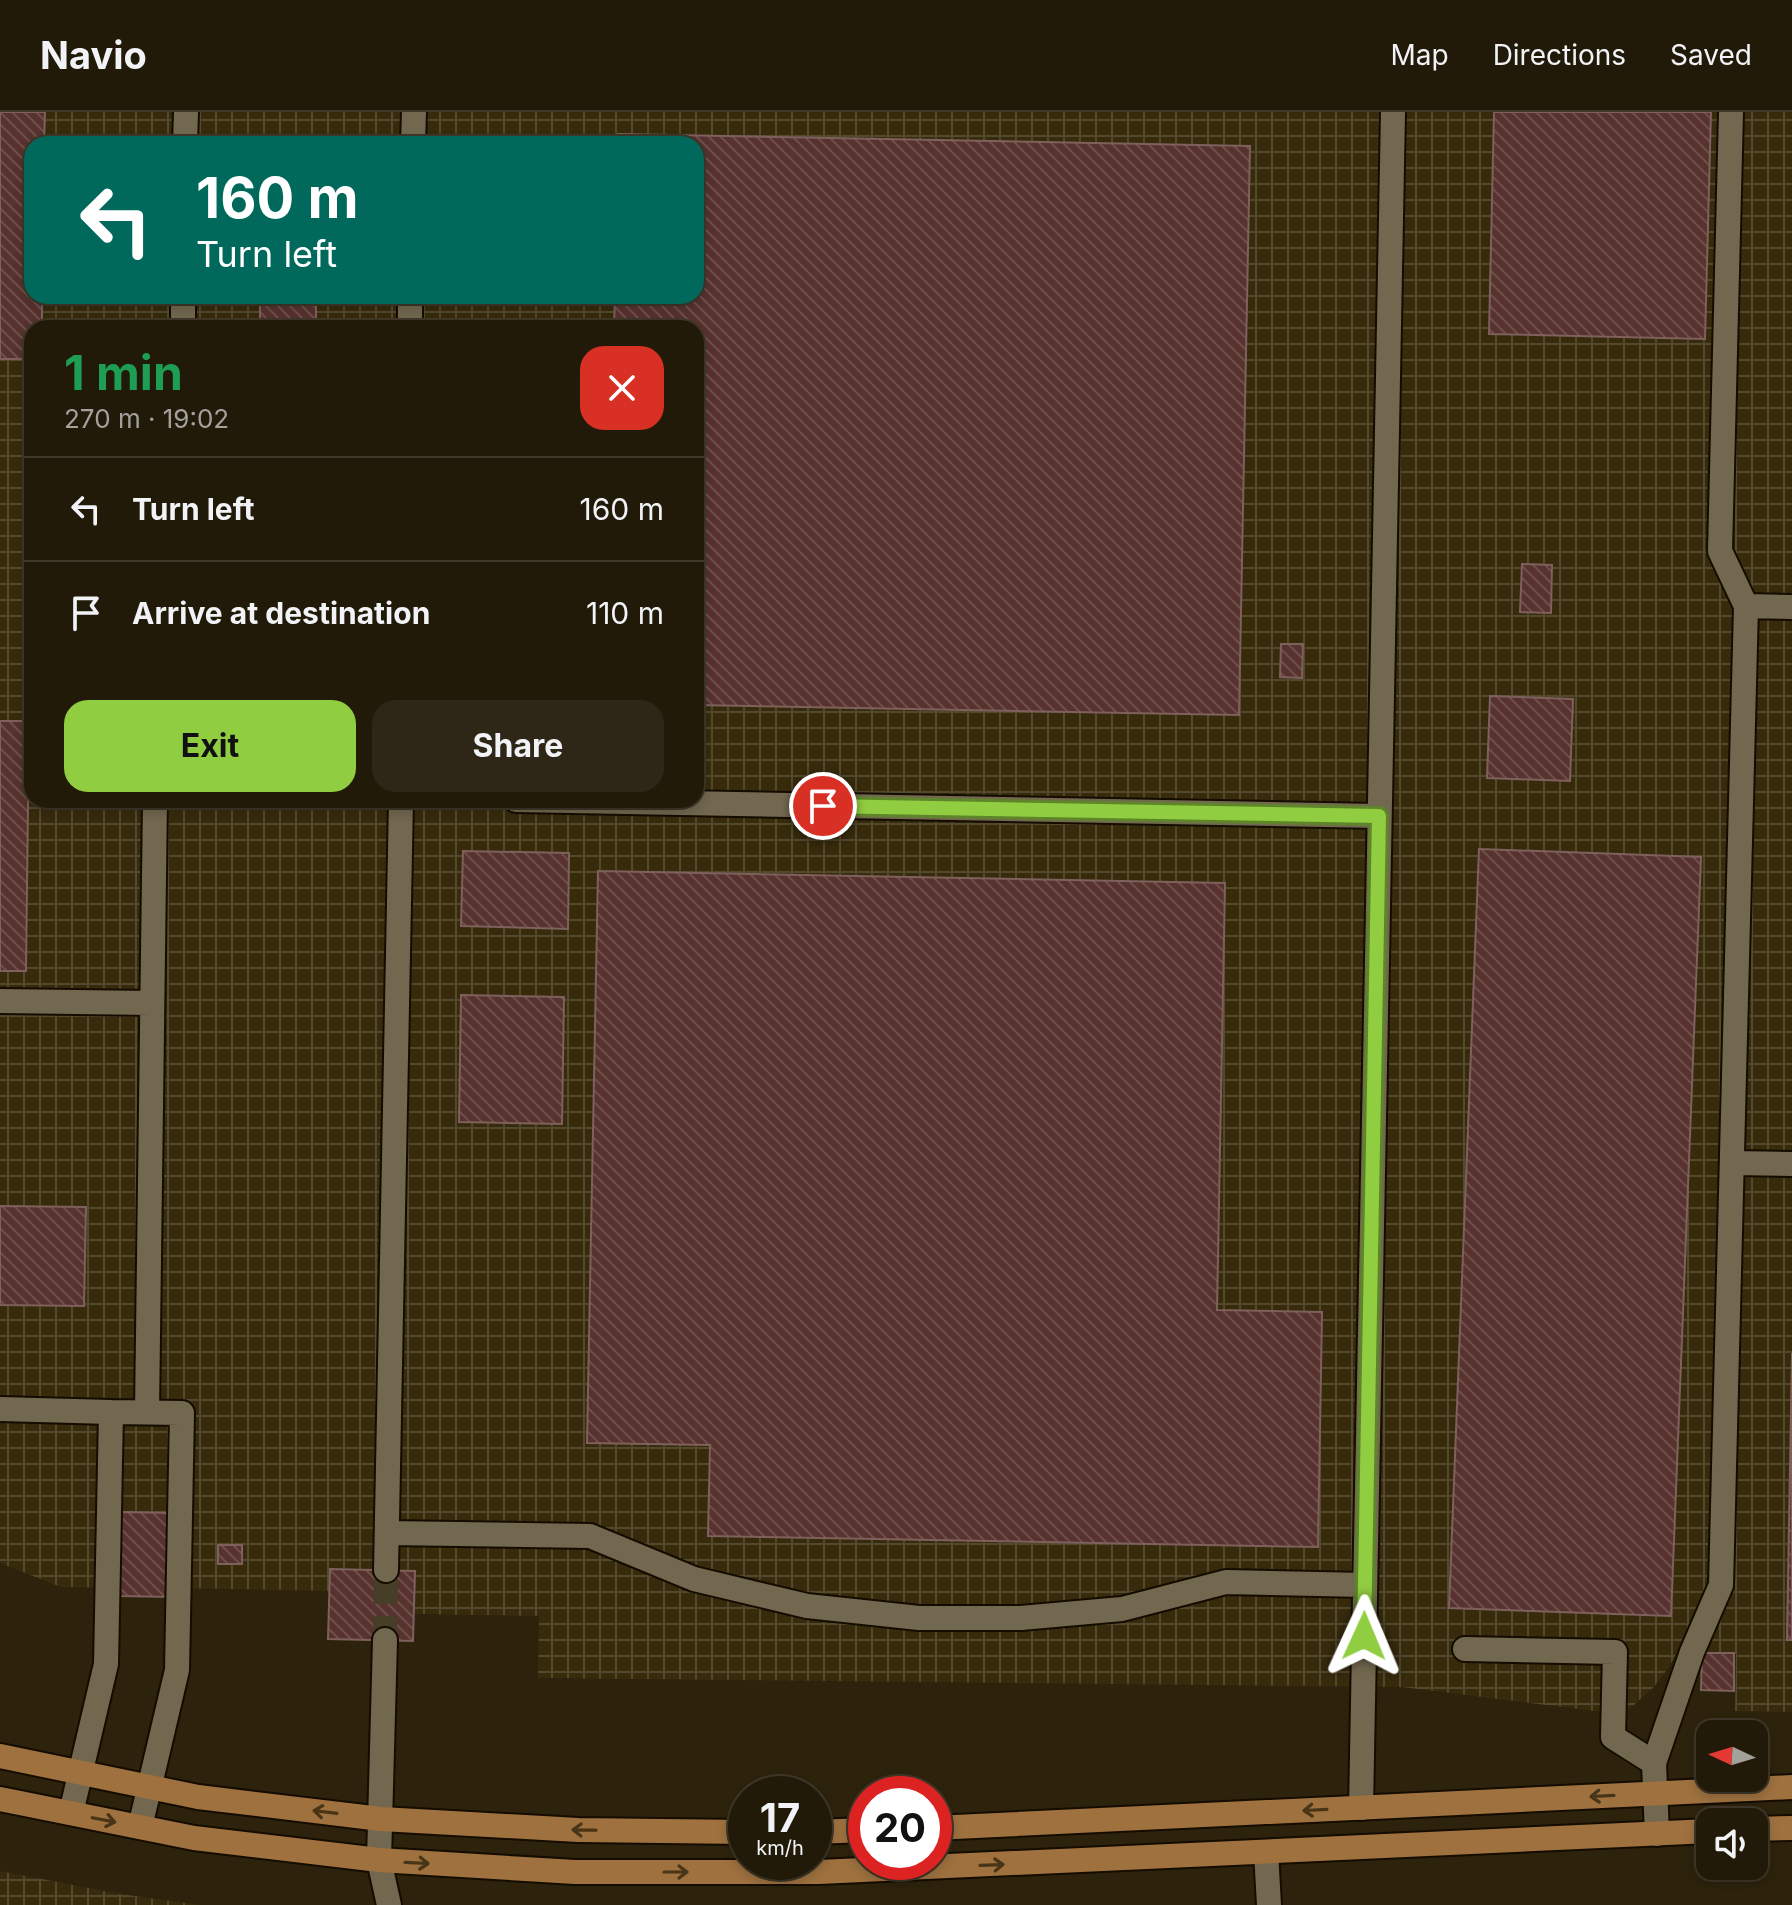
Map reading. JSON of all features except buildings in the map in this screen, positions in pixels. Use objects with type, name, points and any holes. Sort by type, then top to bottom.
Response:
[{"type":"main road","points":[[0,1756],[198,1797],[381,1819],[578,1830],[728,1832]]},
{"type":"main road","points":[[952,1827],[1792,1787]]},
{"type":"main road","points":[[0,1799],[194,1838],[379,1860],[575,1872],[819,1872],[1696,1832]]},
{"type":"main road","points":[[1768,1829],[1792,1828]]},
{"type":"street","points":[[185,136],[186,112]]},
{"type":"street","points":[[413,136],[414,112]]},
{"type":"street","points":[[1361,1808],[1393,112]]},
{"type":"street","points":[[1657,1834],[1654,1763],[1692,1652],[1721,1585],[1746,606],[1720,551],[1731,112]]},
{"type":"street","points":[[1746,606],[1792,607]]},
{"type":"street","points":[[704,803],[1379,816]]},
{"type":"street","points":[[147,1412],[155,808]]},
{"type":"street","points":[[386,1570],[401,808]]},
{"type":"street","points":[[0,1001],[152,1003]]},
{"type":"street","points":[[1732,1163],[1792,1164]]},
{"type":"street","points":[[0,1409],[182,1413],[177,1670],[140,1827]]},
{"type":"street","points":[[71,1813],[106,1664],[111,1412]]},
{"type":"street","points":[[387,1533],[590,1536],[694,1579],[807,1606],[919,1618],[1021,1618],[1122,1609],[1226,1582],[1365,1585]]},
{"type":"street","points":[[385,1640],[379,1860],[389,1905]]},
{"type":"street","points":[[1465,1649],[1615,1652],[1613,1737],[1654,1763]]},
{"type":"street","points":[[1266,1852],[1269,1905]]},
{"type":"shaded area","points":[[0,112],[1792,112],[1792,1712],[1735,1711],[1734,1653],[1677,1652],[1654,1687],[1626,1712],[1595,1711],[1402,1687],[538,1678],[539,1616],[414,1614],[414,1571],[330,1569],[329,1591],[173,1588],[172,1597],[120,1596],[119,1588],[61,1587],[0,1563]]},
{"type":"shaded area","points":[[0,1871],[120,1894],[200,1905],[0,1905]]},
{"type":"tunnel","points":[[385,1640],[386,1570]]},
{"type":"route","points":[[823,806],[1379,816],[1364,1636]]}]
